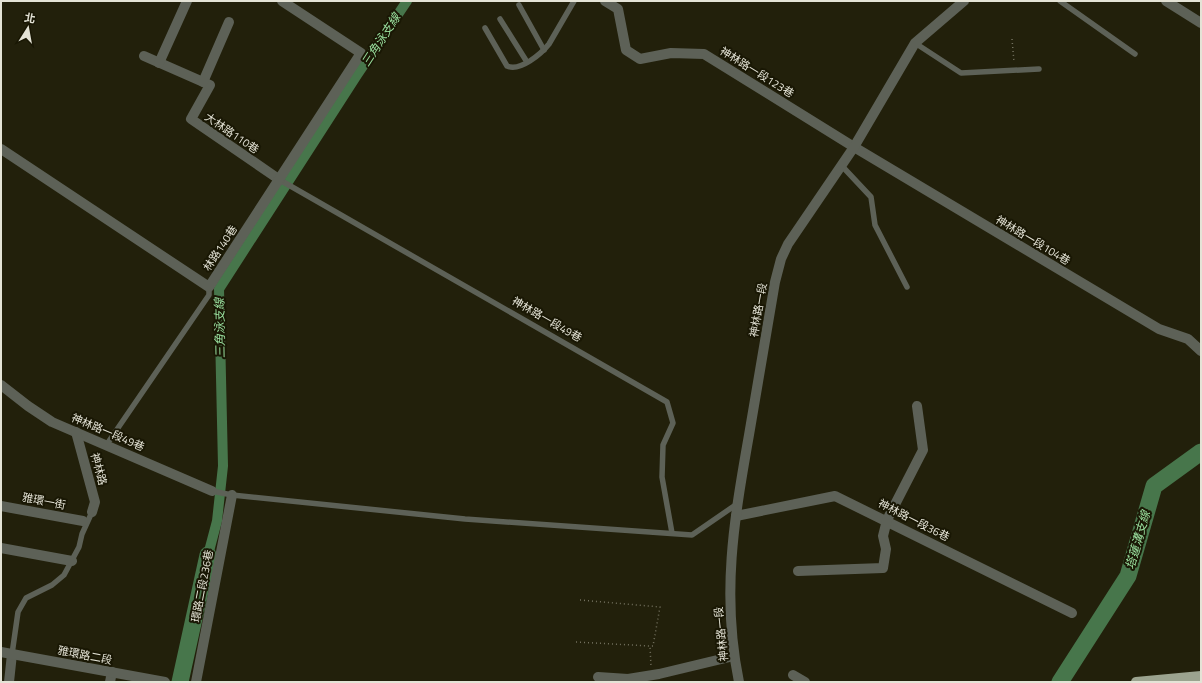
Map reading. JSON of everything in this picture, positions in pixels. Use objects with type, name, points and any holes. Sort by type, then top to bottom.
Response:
[{"type":"main road","points":[[1136,682],[1201,676]]},
{"type":"street","points":[[159,63],[187,1]]},
{"type":"street","name":"林路140巷","points":[[1,149],[209,287],[282,181],[361,53],[282,1]]},
{"type":"street","name":"神林路一段123巷","points":[[605,1],[618,9],[626,50],[640,59],[670,53],[704,54],[854,147]]},
{"type":"street","name":"神林路一段","points":[[739,682],[734,656],[730,618],[729,585],[737,504],[775,282],[781,259],[788,244],[854,147],[915,43],[964,1]]},
{"type":"street","points":[[1166,1],[1201,22]]},
{"type":"street","name":"大林路110巷","points":[[229,22],[203,82],[210,85],[191,119],[282,181]]},
{"type":"street","points":[[144,56],[203,82]]},
{"type":"street","name":"神林路一段104巷","points":[[854,147],[1159,329],[1188,339],[1201,351]]},
{"type":"street","name":"神林路一段49巷","points":[[1,385],[52,422],[108,444],[212,491]]},
{"type":"street","points":[[798,571],[883,568],[886,549],[883,536],[887,520],[923,450],[917,406]]},
{"type":"street","name":"神林路","points":[[76,432],[95,502],[92,512]]},
{"type":"street","name":"環路二段236巷","points":[[196,682],[230,495]]},
{"type":"street","name":"神林路一段36巷","points":[[736,516],[835,496],[887,520],[1072,613]]},
{"type":"street","name":"雅環一街","points":[[1,506],[83,521]]},
{"type":"street","points":[[1,548],[72,561]]},
{"type":"street","name":"雅環路二段","points":[[1,652],[111,677],[164,682]]},
{"type":"street","points":[[9,682],[12,654]]},
{"type":"street","points":[[598,677],[628,679],[652,675],[662,678],[734,656]]},
{"type":"street","points":[[792,675],[805,682]]},
{"type":"lane","points":[[485,28],[507,66],[512,68],[517,67],[544,50],[574,1]]},
{"type":"lane","points":[[1060,1],[1135,54]]},
{"type":"lane","points":[[519,5],[544,50]]},
{"type":"lane","points":[[500,19],[527,62]]},
{"type":"lane","points":[[915,43],[961,73],[1039,69]]},
{"type":"lane","points":[[841,165],[871,197],[875,225],[907,287]]},
{"type":"lane","name":"神林路一段49巷","points":[[282,181],[667,402],[673,422],[663,445],[662,477],[672,533]]},
{"type":"lane","points":[[108,444],[208,295],[209,287]]},
{"type":"lane","points":[[212,491],[230,495],[465,519],[692,535],[737,504]]},
{"type":"lane","points":[[12,654],[18,612],[26,598],[52,585],[64,575],[72,561],[92,512]]},
{"type":"path","points":[[1012,39],[1014,70]]},
{"type":"path","points":[[576,642],[654,646],[660,607],[580,600]]},
{"type":"path","points":[[650,646],[652,675]]},
{"type":"waterway","name":"三角泳支線","points":[[208,555],[217,521],[223,466],[219,289],[357,75],[407,1]]},
{"type":"waterway","name":"塔蓮溝支線","points":[[1060,682],[1128,576],[1154,486],[1201,452]]},
{"type":"waterway","name":"三角泳支線","points":[[180,682],[208,555]]}]
